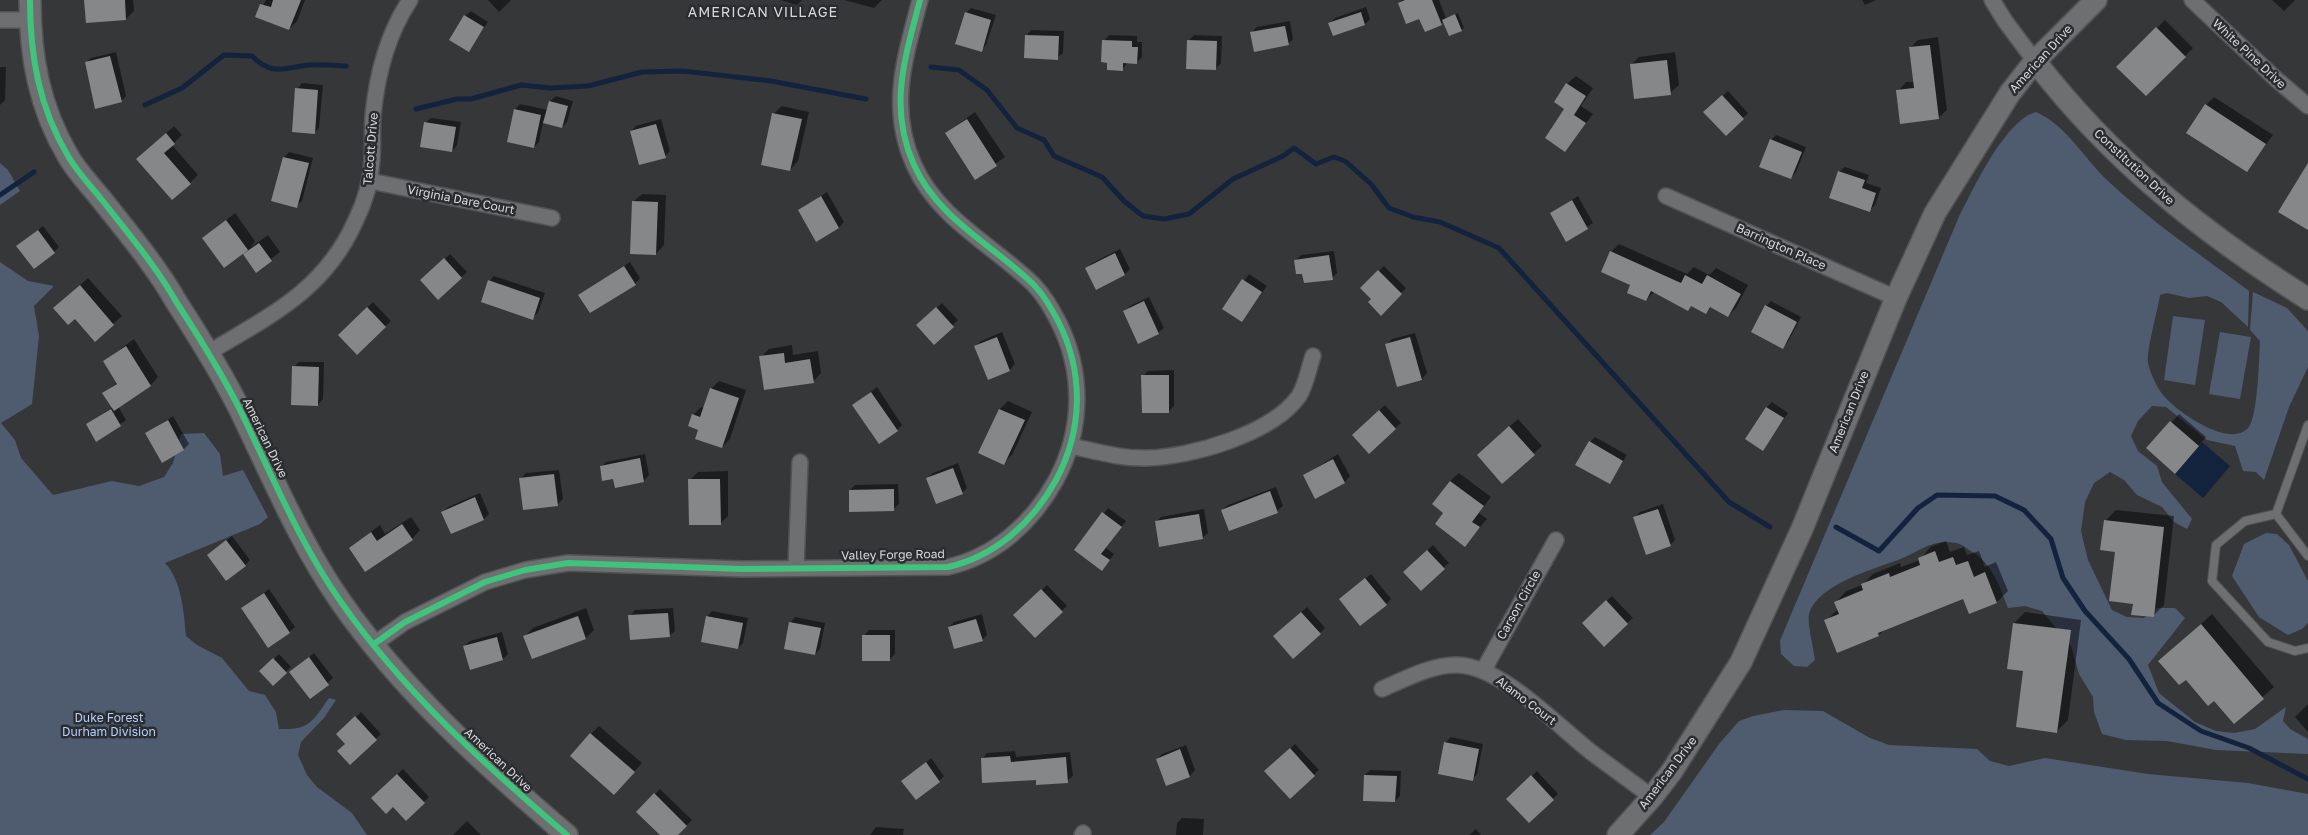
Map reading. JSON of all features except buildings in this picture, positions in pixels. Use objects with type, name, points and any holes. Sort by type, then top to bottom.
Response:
[{"type":"street","name":"Talcott Drive","points":[[208,353],[278,312],[320,278],[341,250],[352,229],[370,181],[373,114],[378,80],[386,50],[410,0]]},
{"type":"street","name":"Valley Forge Road","points":[[374,644],[405,622],[437,604],[485,582],[547,565],[587,562],[733,569],[930,568],[961,564],[1004,540],[1032,518],[1058,477],[1071,446],[1078,405],[1077,380],[1068,340],[1051,308],[1035,286],[958,223],[928,191],[913,163],[903,135],[900,106],[901,79],[920,0]]},
{"type":"street","name":"Constitution Drive","points":[[1992,0],[2005,22],[2055,87],[2104,140],[2170,203],[2308,299]]},
{"type":"street","name":"American Drive","points":[[1618,835],[1652,797],[1690,746],[1720,697],[1763,617],[1896,298],[1917,250],[1947,193],[2010,93],[2036,61],[2096,0]]},
{"type":"street","name":"White Pine Drive","points":[[2192,0],[2277,80],[2308,106]]},
{"type":"street","points":[[0,20],[30,10]]},
{"type":"street","name":"American Drive","points":[[30,10],[32,55],[40,94],[58,138],[69,158],[139,246],[208,353],[237,405],[283,499],[341,602],[374,644],[454,734],[510,787],[567,835]]},
{"type":"street","name":"Virginia Dare Court","points":[[370,181],[552,218]]},
{"type":"street","name":"Barrington Place","points":[[1666,196],[1896,298]]},
{"type":"street","points":[[1071,446],[1145,458],[1186,454],[1231,440],[1275,416],[1300,395],[1313,356]]},
{"type":"street","points":[[796,568],[800,462]]},
{"type":"street","name":"Carson Circle","points":[[1483,671],[1556,540]]},
{"type":"street","name":"Alamo Court","points":[[1382,689],[1417,674],[1446,666],[1458,665],[1483,671],[1509,685],[1592,752],[1652,797]]},
{"type":"lane","points":[[2276,514],[2308,425]]},
{"type":"lane","points":[[2276,514],[2308,556]]},
{"type":"lane","points":[[2276,514],[2245,521],[2216,546],[2212,581],[2268,642],[2295,652],[2308,648]]},
{"type":"green space","points":[[2036,112],[2066,133],[2107,180],[2123,195],[2249,291],[2248,327],[2221,302],[2207,296],[2189,298],[2167,293],[2160,295],[2150,340],[2148,363],[2161,392],[2179,410],[2216,431],[2229,434],[2239,433],[2248,428],[2256,400],[2260,341],[2250,330],[2253,292],[2287,308],[2308,331],[2308,367],[2289,407],[2264,480],[2256,472],[2243,471],[2235,446],[2207,440],[2166,407],[2152,406],[2138,421],[2131,436],[2138,451],[2157,466],[2162,482],[2192,519],[2187,529],[2174,522],[2162,507],[2137,495],[2124,480],[2110,472],[2094,483],[2085,502],[2081,531],[2088,560],[2112,610],[2127,617],[2144,618],[2157,608],[2175,608],[2185,618],[2148,665],[2159,693],[2195,722],[2216,731],[2234,733],[2255,729],[2286,707],[2283,721],[2290,729],[2308,739],[2308,754],[2216,750],[2167,741],[2126,740],[2102,734],[2094,712],[2093,697],[2079,674],[2071,646],[2042,611],[2025,606],[2008,608],[1994,575],[1984,561],[1957,543],[1932,544],[1898,560],[1861,573],[1834,587],[1814,604],[1809,614],[1815,660],[1807,667],[1794,666],[1781,654],[1780,641],[1958,219],[2001,142],[2024,118]]},
{"type":"green space","points":[[0,163],[8,170],[20,191],[0,205]]},
{"type":"green space","name":"Duke Forest Durham Division","points":[[0,262],[28,281],[54,286],[34,306],[39,336],[32,404],[1,423],[15,440],[21,458],[53,495],[112,481],[139,486],[164,477],[173,463],[181,434],[204,433],[220,454],[223,476],[243,470],[268,517],[260,524],[165,563],[171,570],[179,588],[186,636],[197,645],[222,658],[249,691],[265,695],[276,712],[279,729],[304,726],[314,719],[329,698],[336,700],[324,718],[301,742],[298,755],[307,775],[317,787],[352,813],[367,835],[0,835]]},
{"type":"green space","points":[[2173,316],[2205,320],[2195,385],[2164,380]]},
{"type":"green space","points":[[2220,332],[2251,337],[2240,399],[2209,394]]},
{"type":"green space","points":[[2266,533],[2277,534],[2289,545],[2308,581],[2308,623],[2302,629],[2288,635],[2259,617],[2232,576],[2244,544]]},
{"type":"green space","points":[[1784,710],[1823,711],[1870,738],[1889,745],[1977,749],[1990,761],[2009,766],[2045,758],[2148,774],[2248,783],[2308,794],[2308,835],[1650,835],[1664,822],[1719,744],[1739,721],[1753,716]]},
{"type":"shaded area","points":[[2202,442],[2230,466],[2203,498],[2175,474]]},
{"type":"waterway","points":[[145,105],[182,88],[224,55],[252,56],[266,67],[273,69],[314,65],[346,66]]},
{"type":"waterway","points":[[931,67],[959,70],[987,90],[1017,128],[1044,140],[1054,156],[1102,177],[1124,201],[1143,216],[1164,219],[1189,214],[1233,179],[1283,156],[1294,148],[1316,164],[1334,157],[1345,161],[1371,184],[1389,208],[1413,217],[1440,222],[1499,248],[1729,502],[1770,527]]},
{"type":"waterway","points":[[416,109],[457,99],[471,99],[521,85],[550,88],[588,86],[642,72],[683,71],[771,81],[866,99]]},
{"type":"waterway","points":[[0,195],[34,172]]},
{"type":"waterway","points":[[1836,527],[1879,551],[1918,508],[1937,495],[1995,496],[2024,510],[2051,539],[2063,578],[2085,611],[2129,659],[2158,703],[2201,731],[2249,748],[2308,779]]},
{"type":"cycle path","points":[[30,0],[30,21],[38,81],[43,100],[58,138],[76,168],[151,263],[210,355],[239,408],[299,531],[326,579],[365,635],[446,726],[567,835]]},
{"type":"cycle path","points":[[374,644],[405,622],[485,582],[525,570],[568,563],[742,569],[948,567],[982,555],[997,546],[1036,510],[1056,480],[1065,461],[1071,441],[1077,401],[1072,360],[1058,321],[1041,293],[1017,270],[967,230],[937,201],[924,184],[914,165],[906,144],[901,103],[905,62],[920,0]]},
{"type":"district","name":"AMERICAN VILLAGE","points":[[763,13]]}]
